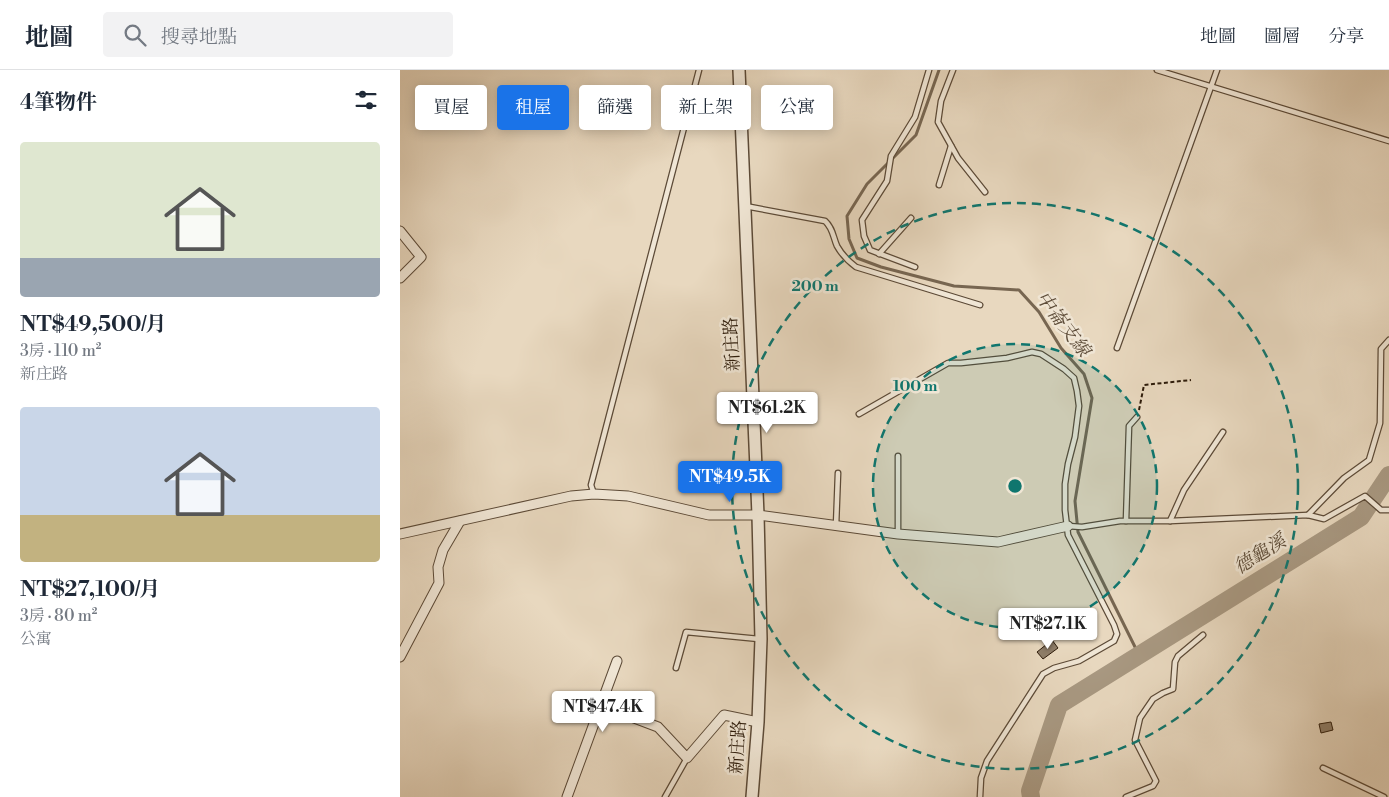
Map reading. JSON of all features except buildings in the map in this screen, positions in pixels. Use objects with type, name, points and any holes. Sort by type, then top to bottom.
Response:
[{"type":"street","name":"新庄路","points":[[739,70],[758,515],[761,639],[758,722],[752,797]]},
{"type":"street","points":[[400,231],[421,256],[400,278]]},
{"type":"street","points":[[400,534],[572,496],[594,494],[628,496],[709,515],[758,515],[898,534],[998,542],[1068,526]]},
{"type":"street","points":[[400,657],[439,583],[438,567],[443,550],[460,521]]},
{"type":"street","points":[[566,797],[617,661]]},
{"type":"street","points":[[600,705],[658,726],[687,758],[724,715],[758,722]]},
{"type":"lane","points":[[594,494],[591,485],[699,70]]},
{"type":"lane","points":[[915,267],[870,250],[864,236],[862,220],[887,181],[891,156],[915,117],[929,70]]},
{"type":"lane","points":[[953,70],[941,101],[938,122],[958,158],[985,192]]},
{"type":"lane","points":[[1157,70],[1389,141]]},
{"type":"lane","points":[[1117,348],[1217,70]]},
{"type":"lane","points":[[939,185],[952,146]]},
{"type":"lane","points":[[744,206],[825,221],[829,225],[840,252],[847,261],[856,267],[980,304]]},
{"type":"lane","points":[[879,254],[912,218]]},
{"type":"lane","points":[[1308,515],[1344,478],[1369,460],[1380,423],[1381,349],[1389,340]]},
{"type":"lane","points":[[859,414],[948,363],[1007,358],[1032,352],[1041,354],[1064,369],[1074,378],[1078,390],[1075,437],[1065,484],[1065,510],[1068,535],[1117,634],[1114,641],[1079,661],[1054,668],[1042,674],[987,761],[980,778],[980,797]]},
{"type":"lane","points":[[1126,521],[1129,426],[1137,417]]},
{"type":"lane","points":[[1170,521],[1184,490],[1223,432]]},
{"type":"lane","points":[[898,456],[898,534]]},
{"type":"lane","points":[[836,526],[838,474]]},
{"type":"lane","points":[[1068,526],[1082,527],[1126,521],[1308,515],[1324,519],[1365,496],[1381,510],[1389,510]]},
{"type":"lane","points":[[676,668],[686,632],[761,639]]},
{"type":"lane","points":[[1126,797],[1153,786],[1156,781],[1136,740],[1140,718],[1153,699],[1173,689],[1174,662],[1178,656],[1203,635]]},
{"type":"lane","points":[[665,797],[687,758]]},
{"type":"lane","points":[[1323,768],[1384,797]]},
{"type":"path","points":[[1137,417],[1144,385],[1191,380]]},
{"type":"waterway","name":"中崙支線","points":[[939,70],[916,135],[867,184],[847,216],[849,239],[857,258],[881,267],[954,286],[1019,290],[1039,312],[1061,348],[1084,374],[1092,398],[1075,501],[1078,532],[1139,655]]},
{"type":"waterway","name":"德龜溪","points":[[1031,797],[1030,791],[1059,705],[1361,517],[1389,475]]}]
